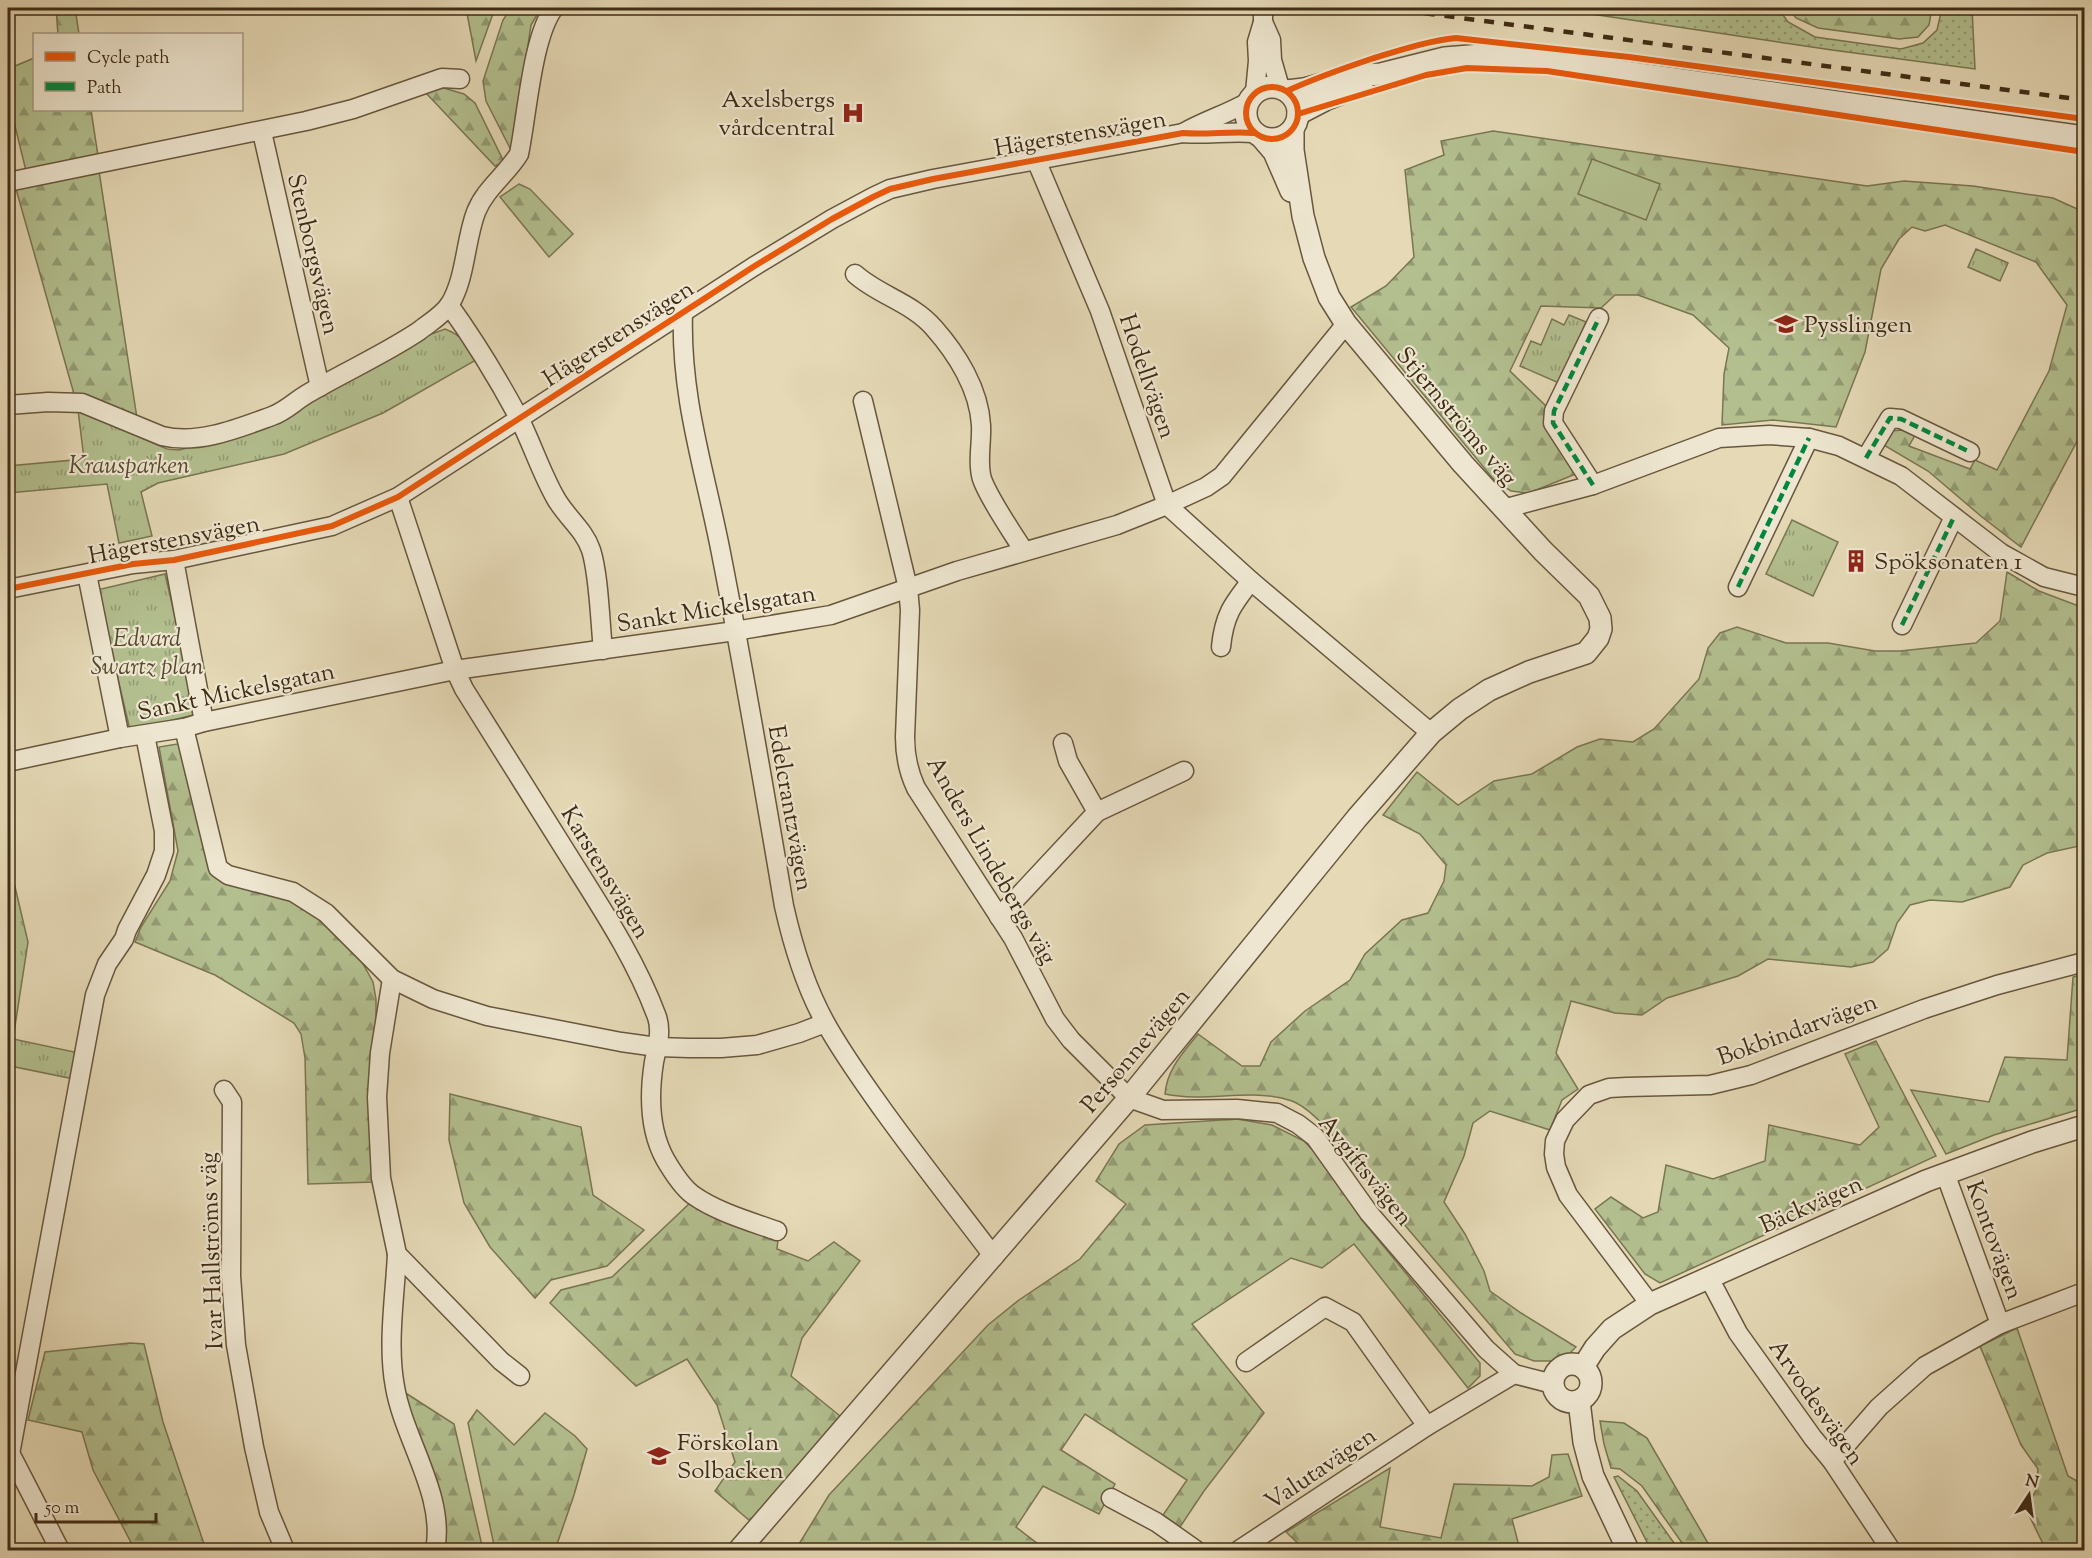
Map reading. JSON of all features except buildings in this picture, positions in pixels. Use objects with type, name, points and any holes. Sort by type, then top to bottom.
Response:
[{"type":"street","points":[[8,405],[48,402],[82,403],[162,436],[188,439],[224,431],[285,410],[320,387],[401,342],[438,317],[449,305],[458,283],[477,210],[484,196],[519,154],[535,59],[542,32],[554,8]]},
{"type":"street","points":[[1263,15],[1270,40],[1272,60],[1283,90],[1296,102],[1296,122]]},
{"type":"street","points":[[1263,15],[1257,42],[1258,61],[1252,97],[1245,117],[1258,135],[1271,140],[1280,138],[1296,122],[1325,100],[1354,89],[1381,74]]},
{"type":"street","points":[[1252,97],[1266,87],[1283,90],[1304,89],[1351,76],[1381,74],[1445,58],[1482,55],[1540,60],[2085,137]]},
{"type":"street","points":[[8,182],[262,132],[330,116],[442,78],[460,79]]},
{"type":"street","name":"Hägerstensvägen","points":[[1183,133],[1201,122],[1233,111],[1252,97]]},
{"type":"street","name":"Stjernströms väg","points":[[1296,122],[1294,164],[1303,216],[1320,278],[1329,297],[1346,324],[1503,509],[1589,596],[1600,618],[1601,629]]},
{"type":"street","name":"Hägerstensvägen","points":[[8,589],[133,564],[174,560],[332,526],[398,497],[791,243],[858,204],[890,189],[942,177],[1183,133],[1236,131],[1258,135]]},
{"type":"street","name":"Stenborgsvägen","points":[[262,132],[320,387]]},
{"type":"street","name":"Stjernströms väg","points":[[1258,135],[1274,152],[1303,216]]},
{"type":"street","name":"Hodellvägen","points":[[1036,160],[1101,311],[1167,505],[1251,581],[1431,733]]},
{"type":"street","points":[[855,274],[875,289],[909,308],[932,326],[965,372],[979,403],[982,479],[1024,550]]},
{"type":"street","points":[[449,305],[470,335],[519,418],[562,511],[583,535],[591,552],[603,650]]},
{"type":"street","name":"Edelcrantzvägen","points":[[683,312],[682,342],[688,402],[699,461],[716,527],[792,940],[825,1023],[861,1080],[994,1257]]},
{"type":"street","points":[[1593,485],[1552,423],[1554,411],[1599,318]]},
{"type":"street","name":"Sankt Mickelsgatan","points":[[8,762],[120,738],[184,728],[455,670],[735,631],[831,615],[1024,550],[1106,529],[1167,505],[1206,487],[1222,476],[1346,324]]},
{"type":"street","name":"Anders Lindebergs väg","points":[[862,401],[908,588],[910,622],[904,737],[908,771],[921,796],[999,917],[1055,1019],[1071,1040],[1129,1098]]},
{"type":"street","points":[[1866,458],[1890,417],[1901,419],[1970,452]]},
{"type":"street","points":[[1503,509],[1593,485],[1719,438],[1769,435],[1809,438],[1839,446],[1901,476],[2001,553],[2044,577],[2085,587]]},
{"type":"street","points":[[1738,587],[1809,438]]},
{"type":"street","name":"Karstensvägen","points":[[398,497],[455,670],[464,689],[628,952],[643,981],[658,1020],[660,1034],[651,1088],[653,1123],[658,1144],[674,1174],[692,1194],[777,1231]]},
{"type":"street","points":[[1902,625],[1954,518]]},
{"type":"street","points":[[174,560],[204,722]]},
{"type":"street","points":[[87,574],[120,738]]},
{"type":"street","points":[[1221,647],[1226,616],[1251,581]]},
{"type":"street","name":"Personnevägen","points":[[740,1551],[1129,1098],[1357,818],[1431,733],[1460,709],[1508,680],[1586,653],[1594,645],[1601,629]]},
{"type":"street","points":[[184,728],[218,868],[228,875],[293,892],[308,901],[343,928],[392,979],[433,999],[487,1016],[657,1047],[721,1048],[757,1045],[825,1023]]},
{"type":"street","points":[[60,1551],[9,1452],[95,995],[107,964],[124,939],[156,875],[164,851],[164,831],[145,735]]},
{"type":"street","points":[[1063,743],[1068,761],[1096,812]]},
{"type":"street","points":[[999,917],[1096,812],[1184,771]]},
{"type":"street","name":"Bokbindarvägen","points":[[1650,1304],[1568,1195],[1556,1167],[1555,1141],[1565,1120],[1588,1095],[1609,1088],[1710,1085],[1751,1075],[1924,1009],[1997,985],[2085,962]]},
{"type":"street","points":[[392,979],[380,1053],[376,1097],[381,1178],[397,1254],[392,1368],[402,1414],[437,1519],[435,1551]]},
{"type":"street","name":"Ivar Hallströms väg","points":[[224,1090],[232,1102],[231,1276],[236,1345],[254,1447],[269,1512],[285,1551]]},
{"type":"street","name":"Avgiftsvägen","points":[[1129,1098],[1163,1110],[1238,1109],[1277,1113],[1298,1124],[1315,1137],[1369,1213],[1470,1331],[1514,1374]]},
{"type":"street","name":"Bäckvägen","points":[[1583,1367],[1595,1348],[1612,1329],[1650,1304],[1945,1173],[2085,1126]]},
{"type":"street","name":"Kontovägen","points":[[1945,1173],[2000,1324]]},
{"type":"street","points":[[397,1254],[501,1361],[520,1376]]},
{"type":"street","name":"Arvodesvägen","points":[[1709,1278],[1738,1333],[1832,1461],[1891,1551]]},
{"type":"street","points":[[1832,1461],[1879,1407],[1925,1366],[2000,1324],[2085,1292]]},
{"type":"street","points":[[1246,1362],[1325,1307],[1353,1322],[1427,1426]]},
{"type":"street","points":[[1566,1365],[1583,1367],[1590,1377],[1591,1389],[1584,1399],[1579,1401],[1567,1402],[1561,1399],[1552,1384],[1556,1372],[1566,1365]]},
{"type":"street","points":[[1514,1374],[1552,1384]]},
{"type":"street","name":"Valutavägen","points":[[1241,1550],[1427,1426],[1514,1374]]},
{"type":"street","points":[[1579,1401],[1584,1443],[1593,1476],[1628,1551]]},
{"type":"street","points":[[1111,1498],[1156,1522],[1196,1551]]},
{"type":"green space","points":[[56,8],[75,8],[79,33],[58,33]]},
{"type":"green space","points":[[466,8],[495,8],[476,61]]},
{"type":"green space","points":[[511,8],[541,8],[531,25],[512,152],[486,101],[483,81],[503,20]]},
{"type":"green space","points":[[1551,8],[1778,8],[1788,22],[1815,37],[1901,49],[1923,43],[1937,30],[1942,8],[1972,8],[1975,69],[1832,50]]},
{"type":"green space","points":[[1788,8],[1932,8],[1929,25],[1918,37],[1899,39],[1818,28],[1796,18]]},
{"type":"green space","points":[[33,58],[33,111],[91,111],[98,156],[26,171],[8,97],[8,69]]},
{"type":"green space","points":[[437,86],[464,94],[475,103],[504,162],[495,166],[425,92]]},
{"type":"green space","points":[[1493,131],[1867,186],[1904,181],[1973,186],[2053,198],[2084,212],[2084,428],[2021,547],[1928,471],[1882,444],[1889,431],[1903,430],[1915,435],[1909,446],[1970,469],[1975,460],[1997,470],[2049,371],[2067,305],[2036,262],[1945,225],[1925,231],[1912,227],[1899,239],[1881,269],[1865,352],[1836,427],[1773,420],[1722,425],[1724,374],[1729,348],[1693,315],[1638,295],[1615,295],[1601,308],[1541,306],[1510,371],[1548,408],[1578,473],[1529,493],[1511,491],[1495,481],[1351,307],[1386,286],[1414,257],[1405,170],[1444,155],[1441,141]]},
{"type":"green space","points":[[1592,159],[1660,184],[1646,220],[1578,194]]},
{"type":"green space","points":[[99,171],[137,418],[99,400],[74,394],[16,189]]},
{"type":"green space","points":[[519,184],[530,189],[573,234],[549,257],[500,197]]},
{"type":"green space","points":[[1976,249],[2008,263],[2000,281],[1968,267]]},
{"type":"green space","points":[[1569,315],[1586,322],[1559,383],[1520,366],[1531,341],[1541,345],[1552,319],[1564,325]]},
{"type":"green space","name":"Krausparken","points":[[445,329],[464,341],[476,360],[383,413],[284,454],[158,483],[141,492],[152,536],[119,543],[107,484],[8,493],[8,466],[84,459],[78,410],[167,449],[179,450],[258,430],[429,335]]},
{"type":"green space","points":[[1792,520],[1838,542],[1813,596],[1766,574]]},
{"type":"green space","points":[[2007,572],[2039,591],[2084,608],[2084,845],[2047,853],[2023,865],[2010,887],[1962,902],[1930,900],[1910,905],[1897,923],[1888,949],[1873,962],[1851,967],[1768,959],[1738,976],[1667,998],[1642,1015],[1615,1013],[1571,1001],[1556,1053],[1578,1089],[1562,1100],[1550,1130],[1490,1111],[1473,1123],[1464,1156],[1444,1202],[1465,1234],[1484,1271],[1490,1291],[1576,1347],[1562,1361],[1534,1361],[1515,1354],[1376,1191],[1326,1128],[1303,1107],[1292,1101],[1262,1095],[1197,1097],[1165,1094],[1172,1069],[1198,1034],[1242,1066],[1260,1066],[1271,1042],[1305,1011],[1350,980],[1365,954],[1402,920],[1428,913],[1444,881],[1446,865],[1420,834],[1383,815],[1417,772],[1458,805],[1494,781],[1532,774],[1577,747],[1600,739],[1633,742],[1654,729],[1699,679],[1708,648],[1720,633],[1737,627],[1786,643],[1828,643],[1875,651],[1900,651],[1976,643],[2000,621]]},
{"type":"green space","name":"Edvard Swartz plan","points":[[165,574],[198,714],[130,730],[97,590]]},
{"type":"green space","points":[[183,743],[207,858],[272,894],[317,915],[362,962],[373,982],[376,1019],[369,1109],[374,1182],[308,1184],[305,1058],[301,1034],[294,1023],[215,975],[135,942],[141,927],[170,881],[178,851],[159,747]]},
{"type":"green space","points":[[8,857],[28,942],[13,1039],[79,1053],[74,1079],[10,1066],[8,1075]]},
{"type":"green space","points":[[2084,974],[2084,1108],[1994,1135],[1946,1154],[1911,1090],[1989,1102],[2005,1057],[2067,1060],[2073,977]]},
{"type":"green space","points":[[1876,1041],[1936,1156],[1660,1283],[1645,1274],[1595,1209],[1611,1197],[1643,1218],[1658,1212],[1666,1165],[1713,1179],[1765,1161],[1769,1125],[1860,1145],[1879,1127],[1845,1054]]},
{"type":"green space","points":[[450,1094],[581,1127],[593,1195],[644,1230],[607,1266],[551,1280],[535,1298],[490,1247],[464,1203],[449,1140]]},
{"type":"green space","points":[[1237,1119],[1272,1125],[1304,1141],[1323,1161],[1362,1220],[1480,1363],[1480,1376],[1468,1388],[1354,1244],[1322,1268],[1291,1258],[1192,1324],[1264,1413],[1204,1491],[1180,1527],[1163,1515],[1187,1480],[1085,1414],[1061,1450],[1115,1484],[1099,1514],[1043,1486],[1016,1527],[1046,1550],[816,1550],[799,1544],[829,1495],[988,1325],[1019,1300],[1080,1259],[1126,1204],[1096,1181],[1119,1144],[1145,1125]]},
{"type":"green space","points":[[690,1203],[733,1224],[778,1239],[777,1249],[808,1261],[834,1242],[860,1261],[802,1338],[791,1376],[840,1416],[750,1521],[715,1491],[735,1462],[717,1405],[687,1359],[636,1386],[550,1303],[561,1290],[612,1277]]},
{"type":"green space","points":[[2017,1328],[2068,1476],[2084,1485],[2084,1550],[2046,1550],[2026,1509],[2036,1490],[2038,1469],[2021,1445],[1980,1346]]},
{"type":"green space","points":[[130,1343],[144,1344],[163,1422],[206,1550],[135,1550],[93,1470],[82,1432],[28,1420],[45,1352]]},
{"type":"green space","points":[[404,1392],[454,1424],[483,1550],[441,1550]]},
{"type":"green space","points":[[477,1410],[514,1445],[545,1413],[575,1436],[587,1449],[555,1550],[495,1550],[468,1423]]},
{"type":"green space","points":[[1600,1421],[1624,1423],[1647,1438],[1712,1550],[1687,1550],[1642,1486],[1620,1469],[1611,1468]]},
{"type":"green space","points":[[1568,1454],[1582,1496],[1512,1519],[1520,1550],[1305,1550],[1286,1532],[1390,1468],[1380,1527],[1441,1538],[1454,1484],[1532,1486],[1549,1477],[1552,1455]]},
{"type":"green space","points":[[1618,1476],[1637,1491],[1679,1550],[1651,1550],[1614,1477]]},
{"type":"railway","points":[[1385,8],[2084,100]]},
{"type":"marked path","points":[[1593,485],[1553,423],[1554,411],[1599,318]]},
{"type":"marked path","points":[[1866,458],[1890,418],[1901,419],[1970,452]]},
{"type":"marked path","points":[[1738,587],[1809,438]]},
{"type":"marked path","points":[[1902,625],[1954,517]]},
{"type":"cycle path","points":[[1287,91],[1374,58],[1456,38],[1629,57],[2084,119]]},
{"type":"cycle path","points":[[1298,114],[1426,75],[1467,68],[1547,71],[2084,152]]},
{"type":"cycle path","points":[[1267,87],[1277,87],[1291,94],[1298,113],[1291,132],[1277,139],[1267,139],[1257,135],[1250,128],[1246,118],[1246,108],[1250,98],[1257,91],[1267,87]]},
{"type":"cycle path","points":[[8,589],[133,564],[174,560],[332,526],[398,497],[753,267],[832,219],[890,189],[1183,133],[1254,133]]},
{"type":"place","name":"Axelsbergs vårdcentral","points":[[853,113]]},
{"type":"place","name":"Pysslingen","points":[[1786,324]]},
{"type":"place","name":"Spöksonaten 1","points":[[1856,561]]},
{"type":"place","name":"Förskolan Solbacken","points":[[659,1456]]}]
